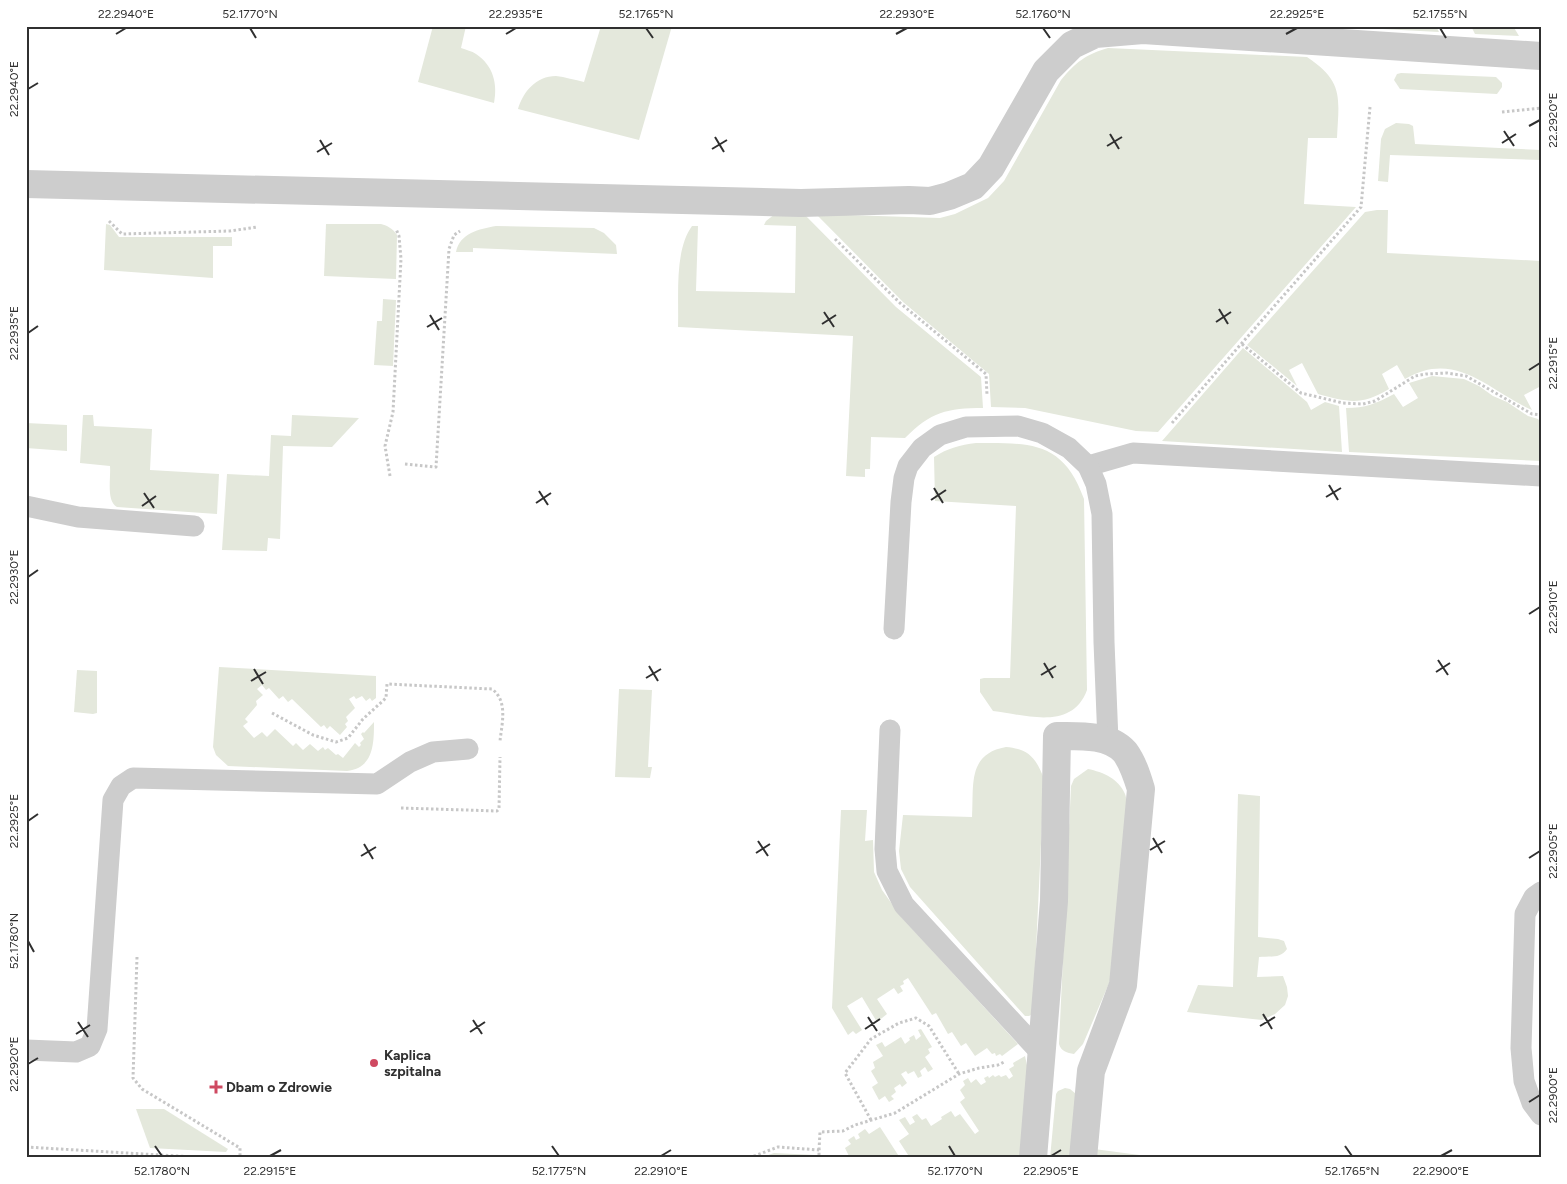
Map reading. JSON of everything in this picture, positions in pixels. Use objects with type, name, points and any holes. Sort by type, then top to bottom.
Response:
[{"type":"street","points":[[26,184],[801,203],[930,201],[949,196],[973,186],[991,167],[1046,70],[1072,45],[1095,34],[1143,30],[1541,56]]},
{"type":"street","points":[[1033,1158],[1037,1049],[1054,901],[1057,736],[1088,736],[1108,741],[1124,751],[1133,765],[1141,788],[1123,984],[1091,1071],[1083,1158]]},
{"type":"lane","points":[[894,629],[901,502],[904,478],[908,466],[922,448],[940,435],[966,427],[1018,426],[1042,433],[1069,448],[1088,466],[1096,484],[1102,514],[1108,741]]},
{"type":"lane","points":[[1088,466],[1133,453],[1541,476]]},
{"type":"lane","points":[[26,506],[78,517],[194,526]]},
{"type":"lane","points":[[890,730],[885,849],[887,871],[894,888],[904,905],[1037,1049]]},
{"type":"lane","points":[[26,1050],[76,1052],[90,1046],[97,1029],[113,800],[121,786],[133,778],[377,784],[410,762],[433,752],[468,749]]},
{"type":"lane","points":[[1541,892],[1534,897],[1525,914],[1521,1048],[1524,1081],[1532,1103],[1541,1115]]},
{"type":"path","points":[[1170,425],[1361,207],[1370,107]]},
{"type":"path","points":[[1502,112],[1541,108]]},
{"type":"path","points":[[801,203],[900,303],[986,374],[987,403]]},
{"type":"path","points":[[106,219],[122,234],[230,232],[262,226]]},
{"type":"path","points":[[390,476],[385,446],[393,412],[401,259],[399,236],[396,227]]},
{"type":"path","points":[[405,464],[436,467],[449,249],[454,236],[465,227]]},
{"type":"path","points":[[1242,344],[1301,393],[1343,403],[1363,404],[1375,401],[1415,376],[1447,373],[1466,376],[1532,414],[1541,416]]},
{"type":"path","points":[[272,713],[313,735],[336,742],[348,738],[363,719],[386,698],[387,684],[492,689],[497,692],[503,703],[498,810],[495,812],[398,808]]},
{"type":"path","points":[[137,950],[133,1078],[142,1089],[240,1148],[240,1158]]},
{"type":"path","points":[[871,1120],[844,1073],[871,1039],[899,1023],[916,1018],[929,1026],[959,1074]]},
{"type":"path","points":[[819,1158],[820,1132],[843,1131],[855,1125],[895,1113],[959,1074],[998,1065],[1037,1049]]},
{"type":"path","points":[[26,1147],[211,1158]]},
{"type":"path","points":[[749,1158],[778,1147],[819,1150]]},
{"type":"shaded area","points":[[433,26],[466,26],[461,48],[471,51],[482,58],[490,69],[495,82],[494,103],[418,82]]},
{"type":"shaded area","points":[[601,26],[672,26],[639,140],[518,109],[523,97],[531,86],[542,79],[556,76],[584,82]]},
{"type":"shaded area","points":[[1325,26],[1436,26],[1439,32]]},
{"type":"shaded area","points":[[1471,26],[1513,26],[1519,36],[1475,34]]},
{"type":"shaded area","points":[[1108,48],[1307,57],[1328,74],[1337,91],[1338,112],[1337,138],[1308,138],[1304,204],[1356,207],[1158,432],[1136,431],[1025,408],[991,407],[989,374],[903,302],[816,214],[940,218],[955,214],[988,198],[1004,181],[1061,80],[1082,60],[1093,53]]},
{"type":"shaded area","points":[[1397,74],[1496,77],[1502,83],[1502,87],[1497,94],[1400,89],[1394,80]]},
{"type":"shaded area","points":[[1396,123],[1413,126],[1415,144],[1541,150],[1541,160],[1390,155],[1388,182],[1378,181],[1381,139],[1385,129]]},
{"type":"shaded area","points":[[1388,210],[1387,253],[1541,261],[1541,386],[1524,395],[1532,410],[1472,376],[1440,369],[1423,371],[1405,379],[1397,365],[1382,374],[1389,389],[1362,400],[1338,399],[1318,394],[1302,363],[1289,370],[1297,386],[1247,345],[1365,212]]},
{"type":"shaded area","points":[[775,214],[804,214],[896,307],[981,377],[983,408],[959,409],[940,413],[923,422],[905,438],[871,437],[870,469],[865,469],[865,477],[846,476],[853,336],[678,327],[680,261],[686,236],[692,226],[698,226],[696,291],[795,293],[796,226],[764,225]]},
{"type":"shaded area","points":[[106,224],[110,225],[119,237],[232,237],[232,246],[213,246],[213,278],[104,270]]},
{"type":"shaded area","points":[[326,224],[381,224],[392,229],[397,235],[396,279],[324,276]]},
{"type":"shaded area","points":[[496,226],[594,228],[604,233],[616,245],[617,254],[473,248],[473,252],[456,252],[466,236]]},
{"type":"shaded area","points":[[383,299],[396,300],[393,366],[374,365],[377,321],[382,321]]},
{"type":"shaded area","points":[[1243,348],[1307,402],[1311,410],[1325,402],[1339,406],[1342,452],[1162,441]]},
{"type":"shaded area","points":[[1432,376],[1464,379],[1507,402],[1528,416],[1538,419],[1541,423],[1541,461],[1349,452],[1346,408],[1370,405],[1394,394],[1403,407],[1418,398],[1409,383]]},
{"type":"shaded area","points":[[83,415],[93,415],[94,426],[152,429],[150,470],[219,474],[217,514],[117,507],[111,500],[110,495],[110,466],[80,463]]},
{"type":"shaded area","points":[[292,415],[359,418],[332,447],[283,446],[280,539],[268,538],[267,551],[222,550],[227,474],[269,476],[271,435],[291,436]]},
{"type":"shaded area","points":[[26,423],[67,425],[67,451],[26,448]]},
{"type":"shaded area","points":[[976,443],[1028,445],[1055,455],[1066,465],[1076,480],[1084,499],[1087,690],[1080,703],[1071,711],[1059,716],[1033,717],[993,711],[980,692],[980,679],[1010,678],[1016,506],[935,501],[934,457],[954,447]]},
{"type":"shaded area","points":[[219,667],[376,676],[376,698],[372,701],[370,698],[366,701],[362,696],[356,699],[354,696],[349,699],[355,708],[346,717],[348,721],[345,724],[347,727],[340,735],[330,726],[327,729],[324,725],[321,727],[292,699],[288,702],[283,696],[279,699],[269,688],[266,690],[262,685],[257,689],[263,695],[256,701],[257,705],[245,719],[248,722],[243,726],[254,738],[262,732],[267,737],[275,729],[293,746],[296,743],[303,750],[310,744],[318,751],[323,747],[325,750],[328,748],[343,758],[355,743],[359,747],[361,745],[360,743],[364,739],[361,734],[374,722],[373,746],[367,760],[356,769],[347,771],[228,766],[216,755],[213,747]]},
{"type":"shaded area","points":[[77,670],[97,671],[97,713],[74,712]]},
{"type":"shaded area","points":[[619,689],[652,690],[648,767],[652,767],[650,778],[615,777]]},
{"type":"shaded area","points":[[1006,747],[1021,750],[1031,756],[1038,765],[1044,779],[1033,1014],[1029,1016],[1025,1016],[910,887],[901,869],[899,851],[903,815],[972,817],[973,783],[979,764],[985,756]]},
{"type":"shaded area","points":[[1088,769],[1105,774],[1119,784],[1126,796],[1126,810],[1113,974],[1083,1044],[1074,1054],[1065,1051],[1059,1044],[1071,786],[1074,779]]},
{"type":"shaded area","points":[[1238,794],[1260,796],[1258,937],[1284,941],[1287,949],[1278,956],[1259,957],[1257,977],[1283,976],[1288,996],[1285,1005],[1275,1014],[1262,1020],[1187,1012],[1198,985],[1233,987]]},
{"type":"shaded area","points":[[841,810],[867,810],[865,841],[873,840],[874,872],[882,890],[902,918],[1018,1044],[1002,1056],[1000,1054],[996,1056],[995,1053],[992,1054],[987,1048],[975,1056],[966,1043],[961,1046],[952,1032],[948,1034],[936,1013],[932,1015],[908,978],[900,986],[903,991],[898,994],[894,988],[877,999],[887,1014],[877,1022],[862,997],[847,1006],[862,1030],[856,1034],[853,1031],[848,1035],[832,1008]]},
{"type":"shaded area","points":[[921,1029],[932,1047],[928,1049],[930,1053],[925,1057],[933,1069],[928,1072],[925,1067],[920,1071],[922,1076],[918,1078],[914,1071],[908,1074],[906,1071],[901,1074],[907,1083],[902,1087],[900,1084],[894,1088],[896,1092],[891,1096],[894,1099],[889,1102],[885,1096],[879,1100],[872,1087],[878,1083],[871,1071],[875,1068],[873,1062],[883,1056],[876,1045],[882,1042],[885,1047],[901,1037],[905,1044],[914,1035],[916,1040],[921,1036],[918,1030]]},
{"type":"shaded area","points":[[1025,1056],[1028,1070],[1022,1158],[910,1158],[899,1141],[909,1134],[899,1120],[905,1117],[910,1125],[915,1122],[912,1117],[917,1114],[922,1120],[926,1118],[931,1126],[951,1111],[955,1117],[960,1114],[975,1134],[979,1131],[960,1102],[965,1098],[960,1090],[965,1085],[963,1081],[968,1078],[971,1083],[976,1079],[981,1085],[986,1082],[984,1078],[988,1076],[989,1078],[993,1075],[1001,1077],[1006,1075],[1009,1079],[1013,1076],[1009,1069],[1014,1066],[1013,1063]]},
{"type":"shaded area","points":[[1065,1088],[1070,1089],[1076,1094],[1072,1158],[1050,1158],[1056,1094]]},
{"type":"shaded area","points":[[136,1109],[164,1109],[228,1149],[226,1152],[150,1148]]},
{"type":"shaded area","points":[[880,1127],[900,1158],[850,1158],[845,1148],[851,1144],[848,1140],[854,1136],[856,1140],[860,1138],[858,1134],[865,1129],[869,1134]]},
{"type":"shaded area","points":[[1094,1149],[1147,1156],[1146,1158],[1094,1158]]},
{"type":"shaded area","points":[[774,1153],[815,1155],[815,1158],[760,1158]]},
{"type":"place","name":"Kaplica szpitalna","points":[[374,1063]]},
{"type":"place","name":"Dbam o Zdrowie","points":[[216,1087]]}]
